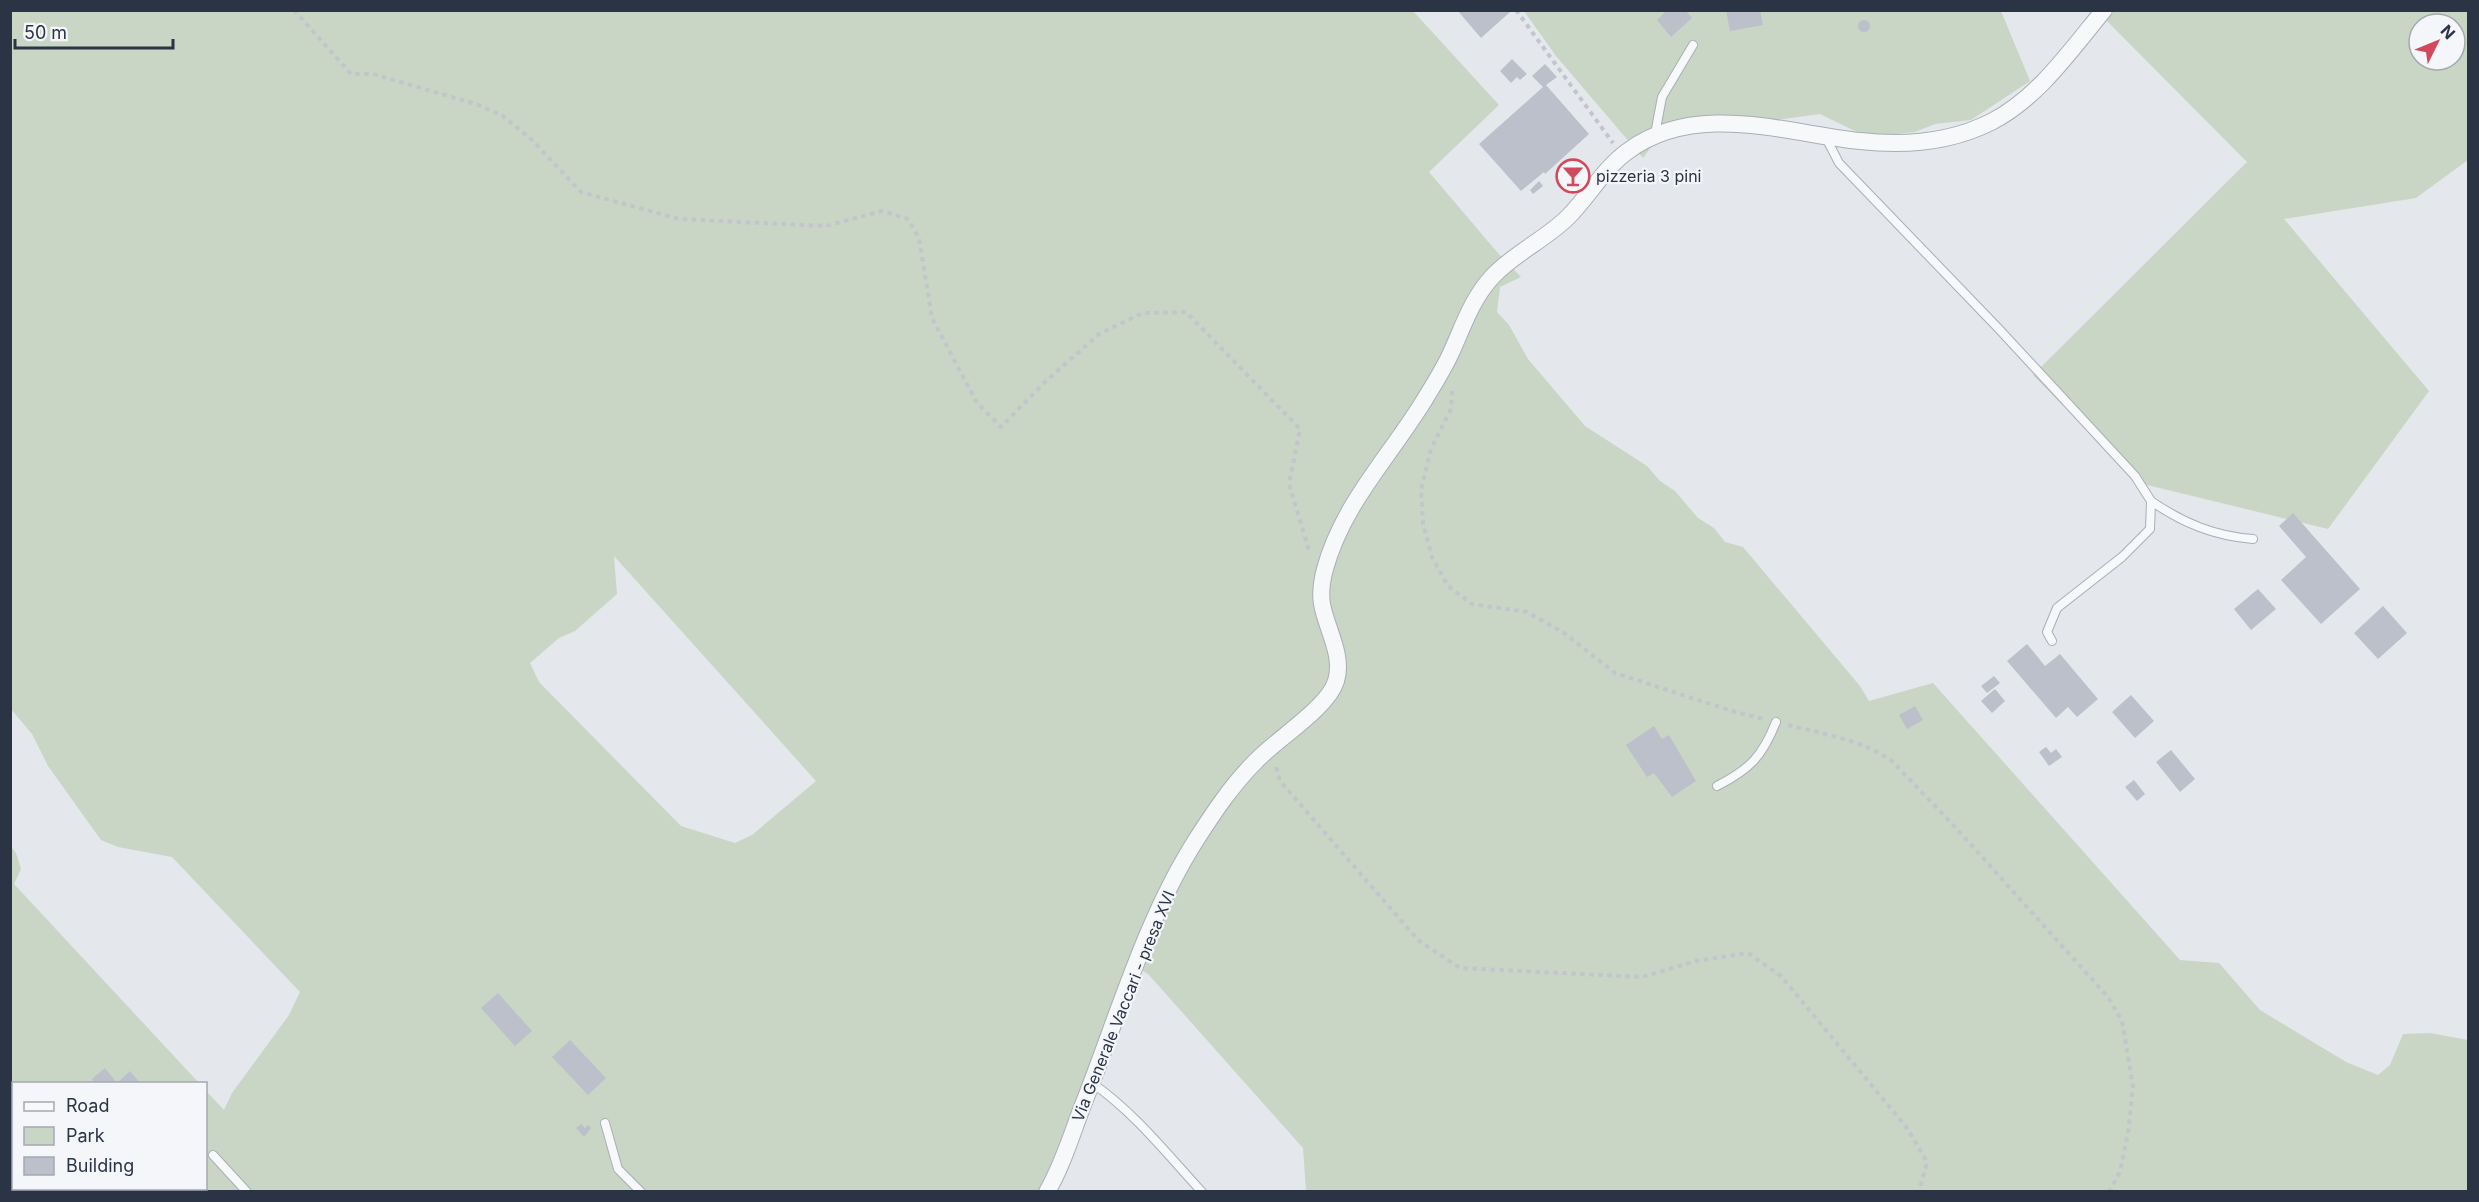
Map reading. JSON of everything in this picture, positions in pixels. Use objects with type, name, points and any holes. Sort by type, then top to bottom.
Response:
[{"type":"street","name":"Via Generale Vaccari - presa XVI","points":[[1051,1190],[1137,962],[1176,874],[1223,799],[1270,746],[1322,705],[1336,681],[1337,659],[1332,633],[1323,609],[1320,589],[1325,566],[1354,501],[1396,443],[1440,373],[1449,357],[1467,311],[1492,277],[1515,256],[1548,236],[1572,214],[1623,154],[1655,134],[1713,123],[1771,126],[1863,142],[1917,142],[1960,135],[1994,121],[2021,103],[2048,76],[2104,10]]},
{"type":"lane","points":[[1655,134],[1662,97],[1693,45]]},
{"type":"lane","points":[[1825,135],[1839,163],[1998,328],[2135,476],[2151,501],[2173,515],[2225,537],[2253,539]]},
{"type":"lane","points":[[2052,641],[2047,632],[2056,608],[2122,557],[2150,529],[2151,501]]},
{"type":"lane","points":[[1717,786],[1743,772],[1767,745],[1776,722]]},
{"type":"lane","points":[[1092,1083],[1112,1097],[1138,1122],[1202,1191]]},
{"type":"lane","points":[[605,1123],[618,1169],[641,1191]]},
{"type":"lane","points":[[213,1155],[247,1191]]},
{"type":"path","points":[[294,10],[351,74],[373,74],[476,104],[503,116],[532,140],[581,192],[679,219],[826,226],[882,211],[908,219],[919,238],[932,318],[976,403],[1001,427],[1045,382],[1099,334],[1143,313],[1186,312],[1300,429],[1289,484],[1311,558]]},
{"type":"path","points":[[1516,10],[1589,112],[1623,154]]},
{"type":"path","points":[[1440,373],[1452,391],[1451,409],[1431,449],[1421,490],[1423,523],[1432,557],[1449,586],[1472,604],[1527,612],[1564,633],[1615,673],[1732,711],[1828,735],[1882,754],[1892,761],[1964,836],[2108,997],[2122,1021],[2133,1087],[2128,1133],[2120,1172],[2109,1191]]},
{"type":"path","points":[[1270,746],[1281,781],[1350,864],[1418,940],[1460,968],[1642,977],[1696,961],[1748,953],[1773,970],[1781,976],[1907,1128],[1927,1162],[1919,1191]]},
{"type":"green space","points":[[11,11],[1413,11],[1499,105],[1429,172],[1521,277],[1500,287],[1497,312],[1509,325],[1528,359],[1585,426],[1647,466],[1660,481],[1675,491],[1698,518],[1714,528],[1725,542],[1743,547],[1860,686],[1869,701],[1933,683],[2180,960],[2219,963],[2260,1010],[2346,1062],[2378,1075],[2390,1065],[2403,1034],[2430,1033],[2468,1040],[2468,1191],[1306,1191],[1303,1148],[1149,975],[1130,962],[1081,1095],[1041,1191],[11,1191],[10,845],[16,853],[21,869],[14,884],[198,1082],[12,1082],[12,1190],[207,1190],[207,1092],[224,1110],[232,1093],[289,1015],[300,992],[172,857],[118,847],[101,840],[48,766],[32,734],[11,709]],"holes":[[[614,556],[816,781],[752,835],[735,843],[681,826],[539,682],[530,663],[559,638],[575,631],[617,594]]]},
{"type":"green space","points":[[1524,11],[2001,11],[2030,81],[1971,120],[1935,124],[1915,132],[1879,136],[1859,133],[1820,114],[1659,136],[1643,158],[1556,56]]},
{"type":"green space","points":[[2114,11],[2468,11],[2468,160],[2416,198],[2284,219],[2429,391],[2328,529],[2139,483],[2033,375],[2247,162],[2106,20]]},
{"type":"building","points":[[1457,10],[1508,10],[1510,12],[1481,38]]},
{"type":"building","points":[[1667,10],[1685,10],[1692,18],[1671,37],[1657,20]]},
{"type":"building","points":[[1726,10],[1760,10],[1763,25],[1730,31]]},
{"type":"building","points":[[1866,20],[1870,26],[1866,32],[1862,32],[1858,24]]},
{"type":"building","points":[[1512,59],[1527,74],[1520,80],[1517,77],[1511,83],[1500,71]]},
{"type":"building","points":[[1545,64],[1557,77],[1546,85],[1589,134],[1545,174],[1544,172],[1521,191],[1479,144],[1543,87],[1532,76]]},
{"type":"building","points":[[1539,181],[1543,186],[1533,194],[1530,190]]},
{"type":"building","points":[[2293,513],[2360,589],[2321,624],[2281,580],[2306,557],[2279,526]]},
{"type":"building","points":[[2258,589],[2276,609],[2251,630],[2234,609]]},
{"type":"building","points":[[2383,606],[2407,633],[2378,659],[2354,633]]},
{"type":"building","points":[[2027,644],[2045,666],[2060,654],[2098,699],[2077,717],[2068,707],[2056,718],[2007,661]]},
{"type":"building","points":[[1994,676],[2000,683],[1987,693],[1981,686]]},
{"type":"building","points":[[1995,689],[2005,701],[1992,713],[1981,701]]},
{"type":"building","points":[[2131,695],[2154,721],[2135,738],[2112,712]]},
{"type":"building","points":[[1915,706],[1923,720],[1907,729],[1899,715]]},
{"type":"building","points":[[1654,726],[1662,739],[1669,735],[1696,781],[1672,797],[1654,773],[1647,777],[1626,745]]},
{"type":"building","points":[[2046,747],[2051,753],[2056,749],[2062,757],[2049,766],[2039,752]]},
{"type":"building","points":[[2171,750],[2195,779],[2180,792],[2156,762]]},
{"type":"building","points":[[2134,780],[2145,794],[2137,801],[2125,787]]},
{"type":"building","points":[[498,993],[532,1031],[515,1046],[481,1008]]},
{"type":"building","points":[[570,1040],[606,1078],[588,1095],[552,1057]]},
{"type":"building","points":[[105,1068],[116,1082],[94,1082],[92,1079]]},
{"type":"building","points":[[130,1071],[139,1082],[118,1082]]},
{"type":"building","points":[[581,1124],[585,1128],[588,1125],[591,1128],[584,1137],[576,1128]]},
{"type":"place","name":"pizzeria 3 pini","points":[[1573,176]]}]
